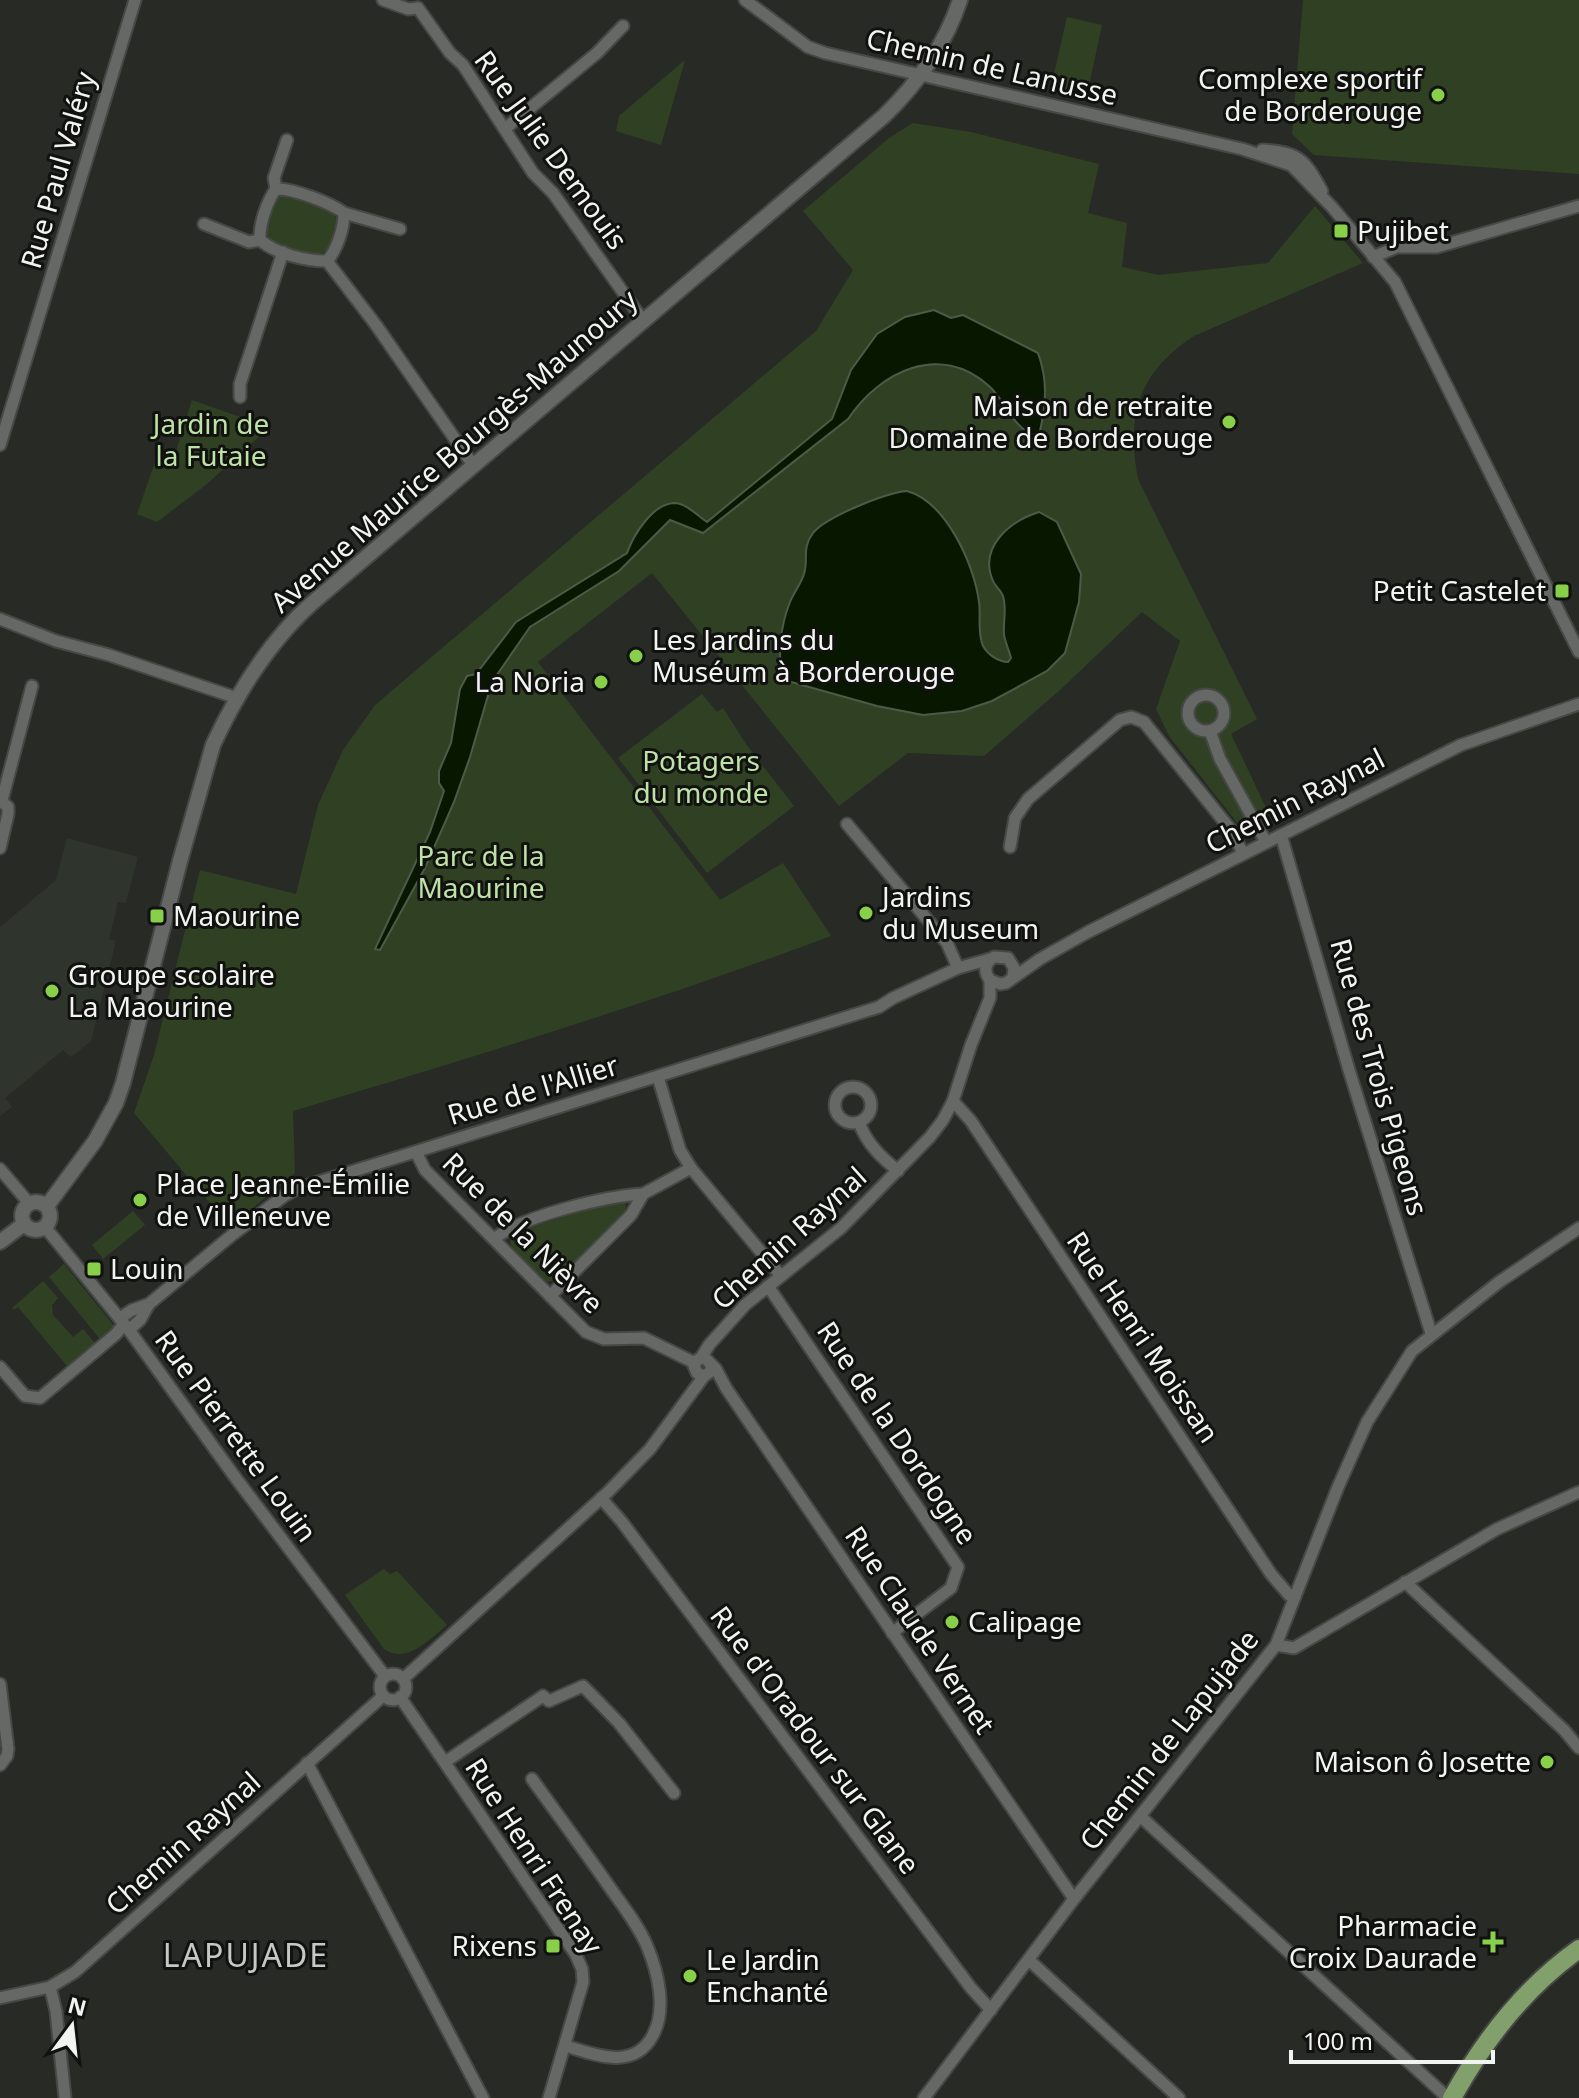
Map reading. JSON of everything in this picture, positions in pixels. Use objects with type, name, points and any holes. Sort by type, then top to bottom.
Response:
[{"type":"main road","points":[[1450,2098],[1480,2050],[1521,1999],[1579,1949]]},
{"type":"street","name":"Rue Paul Valéry","points":[[0,445],[135,0]]},
{"type":"street","name":"Rue Julie Demouis","points":[[383,0],[408,9],[419,4],[450,53],[463,65],[506,128],[533,173],[553,193],[644,322]]},
{"type":"street","name":"Chemin de Lanusse","points":[[745,0],[808,47],[825,53],[1045,106],[1242,149],[1278,151],[1296,156],[1309,168],[1332,207],[1395,282],[1579,652]]},
{"type":"street","name":"Avenue Maurice Bourgès-Maunoury","points":[[47,1206],[77,1168],[116,1103],[213,745],[237,698],[278,639],[302,613],[473,465],[884,116],[921,74],[950,30],[960,0]]},
{"type":"street","points":[[506,128],[597,53],[623,26]]},
{"type":"street","points":[[260,240],[259,233],[276,189],[274,178],[287,140]]},
{"type":"street","points":[[276,189],[400,229]]},
{"type":"street","points":[[1373,257],[1397,247],[1437,247],[1579,206]]},
{"type":"street","points":[[327,261],[332,255],[344,213]]},
{"type":"street","points":[[204,224],[249,242],[260,240],[283,252],[315,261],[327,261]]},
{"type":"street","points":[[240,397],[240,384],[283,252]]},
{"type":"street","points":[[327,261],[376,325],[473,465]]},
{"type":"street","points":[[0,619],[56,641],[237,698]]},
{"type":"street","points":[[0,848],[8,814],[3,802],[32,686]]},
{"type":"street","name":"Chemin Raynal","points":[[986,1012],[1009,980],[1040,959],[1243,853],[1461,745],[1579,704]]},
{"type":"street","points":[[1010,847],[1015,818],[1028,799],[1120,720],[1131,717],[1144,722],[1231,830],[1243,853]]},
{"type":"street","points":[[1210,731],[1220,759],[1266,842]]},
{"type":"street","points":[[847,824],[947,943],[958,968],[971,969],[988,978],[1000,984],[1009,980],[1014,968],[1011,960],[1003,956],[990,959],[986,967],[988,978]]},
{"type":"street","name":"Rue des Trois Pigeons","points":[[1281,835],[1298,885],[1349,1070],[1431,1333]]},
{"type":"street","name":"Rue de l'Allier","points":[[0,1367],[25,1396],[40,1398],[116,1334],[132,1310],[149,1304],[296,1189],[879,1007],[958,968],[990,959]]},
{"type":"street","name":"Chemin Raynal","points":[[1011,960],[1040,959]]},
{"type":"street","name":"Chemin Raynal","points":[[403,1679],[601,1498],[650,1449],[686,1398],[718,1336],[745,1305],[841,1228],[937,1129],[953,1101],[971,1045],[986,1012],[992,988],[988,978]]},
{"type":"street","points":[[658,1077],[680,1150],[691,1168],[781,1276]]},
{"type":"street","name":"Rue Henri Moissan","points":[[953,1101],[971,1121],[1271,1574],[1289,1595],[1295,1597]]},
{"type":"street","points":[[859,1122],[863,1134],[880,1156],[898,1171]]},
{"type":"street","name":"Rue de la Nièvre","points":[[416,1152],[425,1170],[595,1337],[644,1338],[704,1367]]},
{"type":"street","points":[[494,1239],[515,1226],[615,1195],[643,1194],[691,1168]]},
{"type":"street","points":[[0,1169],[29,1203]]},
{"type":"street","points":[[550,1296],[631,1215],[643,1194]]},
{"type":"street","points":[[38,1201],[47,1206],[50,1220],[45,1227],[31,1230],[24,1224],[22,1211],[29,1203],[38,1201]]},
{"type":"street","points":[[0,1242],[24,1224]]},
{"type":"street","name":"Rue Pierrette Louin","points":[[45,1227],[124,1324],[385,1676]]},
{"type":"street","name":"Chemin de Lapujade","points":[[924,2098],[1074,1899],[1276,1645],[1367,1422],[1412,1351],[1499,1282],[1579,1228]]},
{"type":"street","name":"Rue de la Dordogne","points":[[768,1286],[958,1567],[951,1588],[892,1633]]},
{"type":"street","name":"Rue Claude Vernet","points":[[704,1367],[726,1388],[1074,1899]]},
{"type":"street","points":[[1276,1645],[1294,1648],[1497,1529],[1579,1492]]},
{"type":"street","name":"Rue d'Oradour sur Glane","points":[[601,1498],[971,1988],[991,2010]]},
{"type":"street","points":[[1405,1582],[1564,1730],[1579,1748]]},
{"type":"street","points":[[398,1675],[403,1679],[404,1692],[400,1697],[383,1696],[380,1689],[385,1676],[398,1675]]},
{"type":"street","points":[[0,1684],[8,1749],[0,1765]]},
{"type":"street","points":[[445,1762],[543,1696],[549,1701],[583,1686],[619,1723],[674,1793]]},
{"type":"street","name":"Chemin Raynal","points":[[0,1998],[50,1987],[75,1972],[383,1696]]},
{"type":"street","name":"Rue Henri Frenay","points":[[400,1697],[576,1955],[582,1969],[580,1998],[549,2098]]},
{"type":"street","points":[[307,1763],[483,2098]]},
{"type":"street","points":[[532,1779],[615,1894],[646,1944],[659,1992],[660,2013],[655,2032],[646,2046],[635,2054],[610,2059],[566,2046]]},
{"type":"street","points":[[1140,1816],[1450,2098]]},
{"type":"street","points":[[1029,1960],[1179,2098]]},
{"type":"street","points":[[50,1987],[56,2011],[65,2098]]},
{"type":"shaded area","points":[[934,310],[951,318],[963,315],[1038,353],[1045,392],[1040,431],[1034,435],[1026,431],[995,392],[970,373],[951,366],[931,364],[912,368],[877,387],[848,419],[703,533],[670,520],[619,571],[530,627],[492,682],[454,802],[425,868],[380,950],[375,949],[430,832],[444,791],[439,783],[439,771],[451,743],[460,689],[467,676],[476,674],[516,622],[627,553],[639,530],[658,509],[678,504],[707,522],[832,419],[851,370],[877,334],[905,317]]},
{"type":"shaded area","points":[[907,491],[934,508],[956,536],[976,587],[983,646],[991,655],[1005,662],[1011,658],[1004,634],[1003,596],[993,581],[990,568],[994,546],[1008,529],[1028,516],[1039,512],[1057,522],[1081,574],[1079,602],[1065,653],[1047,671],[992,701],[962,711],[923,715],[877,706],[784,680],[780,661],[782,630],[790,602],[804,574],[807,544],[813,533],[830,520],[857,507]]},
{"type":"shaded area","name":"Groupe scolaire La Maourine","points":[[67,838],[138,857],[126,903],[118,902],[109,939],[116,941],[91,1041],[71,1057],[63,1050],[5,1098],[12,1107],[0,1116],[0,927],[56,880]]},
{"type":"green space","name":"Complexe sportif de Borderouge","points":[[1303,0],[1579,0],[1579,174],[1314,155],[1292,134]]},
{"type":"green space","points":[[1067,17],[1102,25],[1086,99],[1050,91]]},
{"type":"green space","points":[[685,60],[661,145],[616,131],[619,116]]},
{"type":"green space","name":"Parc de la Maourine","points":[[913,123],[971,132],[1099,164],[1088,213],[1127,223],[1122,267],[1159,275],[1268,263],[1315,206],[1363,263],[1194,336],[1160,365],[1140,398],[1136,416],[1134,436],[1138,479],[1257,719],[1231,734],[1270,816],[1242,829],[1169,736],[1156,709],[1180,641],[1142,612],[1060,690],[984,756],[908,753],[839,806],[652,573],[538,662],[720,900],[783,863],[831,936],[631,1006],[293,1111],[295,1173],[230,1227],[134,1113],[154,1055],[200,870],[296,894],[318,805],[343,750],[375,705],[816,331],[853,270],[803,211],[889,138]]},
{"type":"green space","points":[[281,193],[333,211],[336,229],[323,253],[308,255],[271,242],[266,224],[273,203]]},
{"type":"green space","name":"Jardin de la Futaie","points":[[192,400],[249,420],[263,433],[207,484],[157,522],[137,514],[157,456],[173,461]]},
{"type":"green space","name":"Potagers du monde","points":[[702,694],[717,712],[723,708],[746,744],[794,806],[707,873],[618,758]]},
{"type":"green space","points":[[616,1200],[626,1203],[625,1213],[559,1279],[547,1282],[512,1249],[510,1242],[513,1233]]},
{"type":"green space","points":[[133,1211],[145,1225],[103,1259],[92,1245]]},
{"type":"green space","points":[[64,1264],[115,1327],[100,1339],[49,1277]]},
{"type":"green space","points":[[43,1281],[58,1298],[52,1305],[53,1315],[73,1337],[83,1329],[95,1343],[67,1366],[18,1307],[12,1308]]},
{"type":"green space","points":[[384,1569],[390,1574],[397,1571],[447,1625],[425,1643],[401,1654],[384,1649],[345,1595]]},
{"type":"place","name":"Complexe sportif de Borderouge","points":[[1438,95]]},
{"type":"place","name":"Pujibet","points":[[1341,231]]},
{"type":"place","name":"Maison de retraite Domaine de Borderouge","points":[[1229,422]]},
{"type":"place","name":"Petit Castelet","points":[[1562,591]]},
{"type":"place","name":"Les Jardins du Muséum à Borderouge","points":[[636,656]]},
{"type":"place","name":"La Noria","points":[[601,682]]},
{"type":"place","name":"Jardins du Museum","points":[[866,913]]},
{"type":"place","name":"Maourine","points":[[157,916]]},
{"type":"place","name":"Groupe scolaire La Maourine","points":[[52,991]]},
{"type":"place","name":"Place Jeanne-Émilie de Villeneuve","points":[[140,1200]]},
{"type":"place","name":"Louin","points":[[94,1269]]},
{"type":"place","name":"Calipage","points":[[952,1622]]},
{"type":"place","name":"Maison ô Josette","points":[[1547,1762]]},
{"type":"place","name":"Pharmacie Croix Daurade","points":[[1493,1942]]},
{"type":"place","name":"Rixens","points":[[553,1946]]},
{"type":"place","name":"Le Jardin Enchanté","points":[[690,1976]]},
{"type":"district","name":"LAPUJADE","points":[[246,1956]]}]
